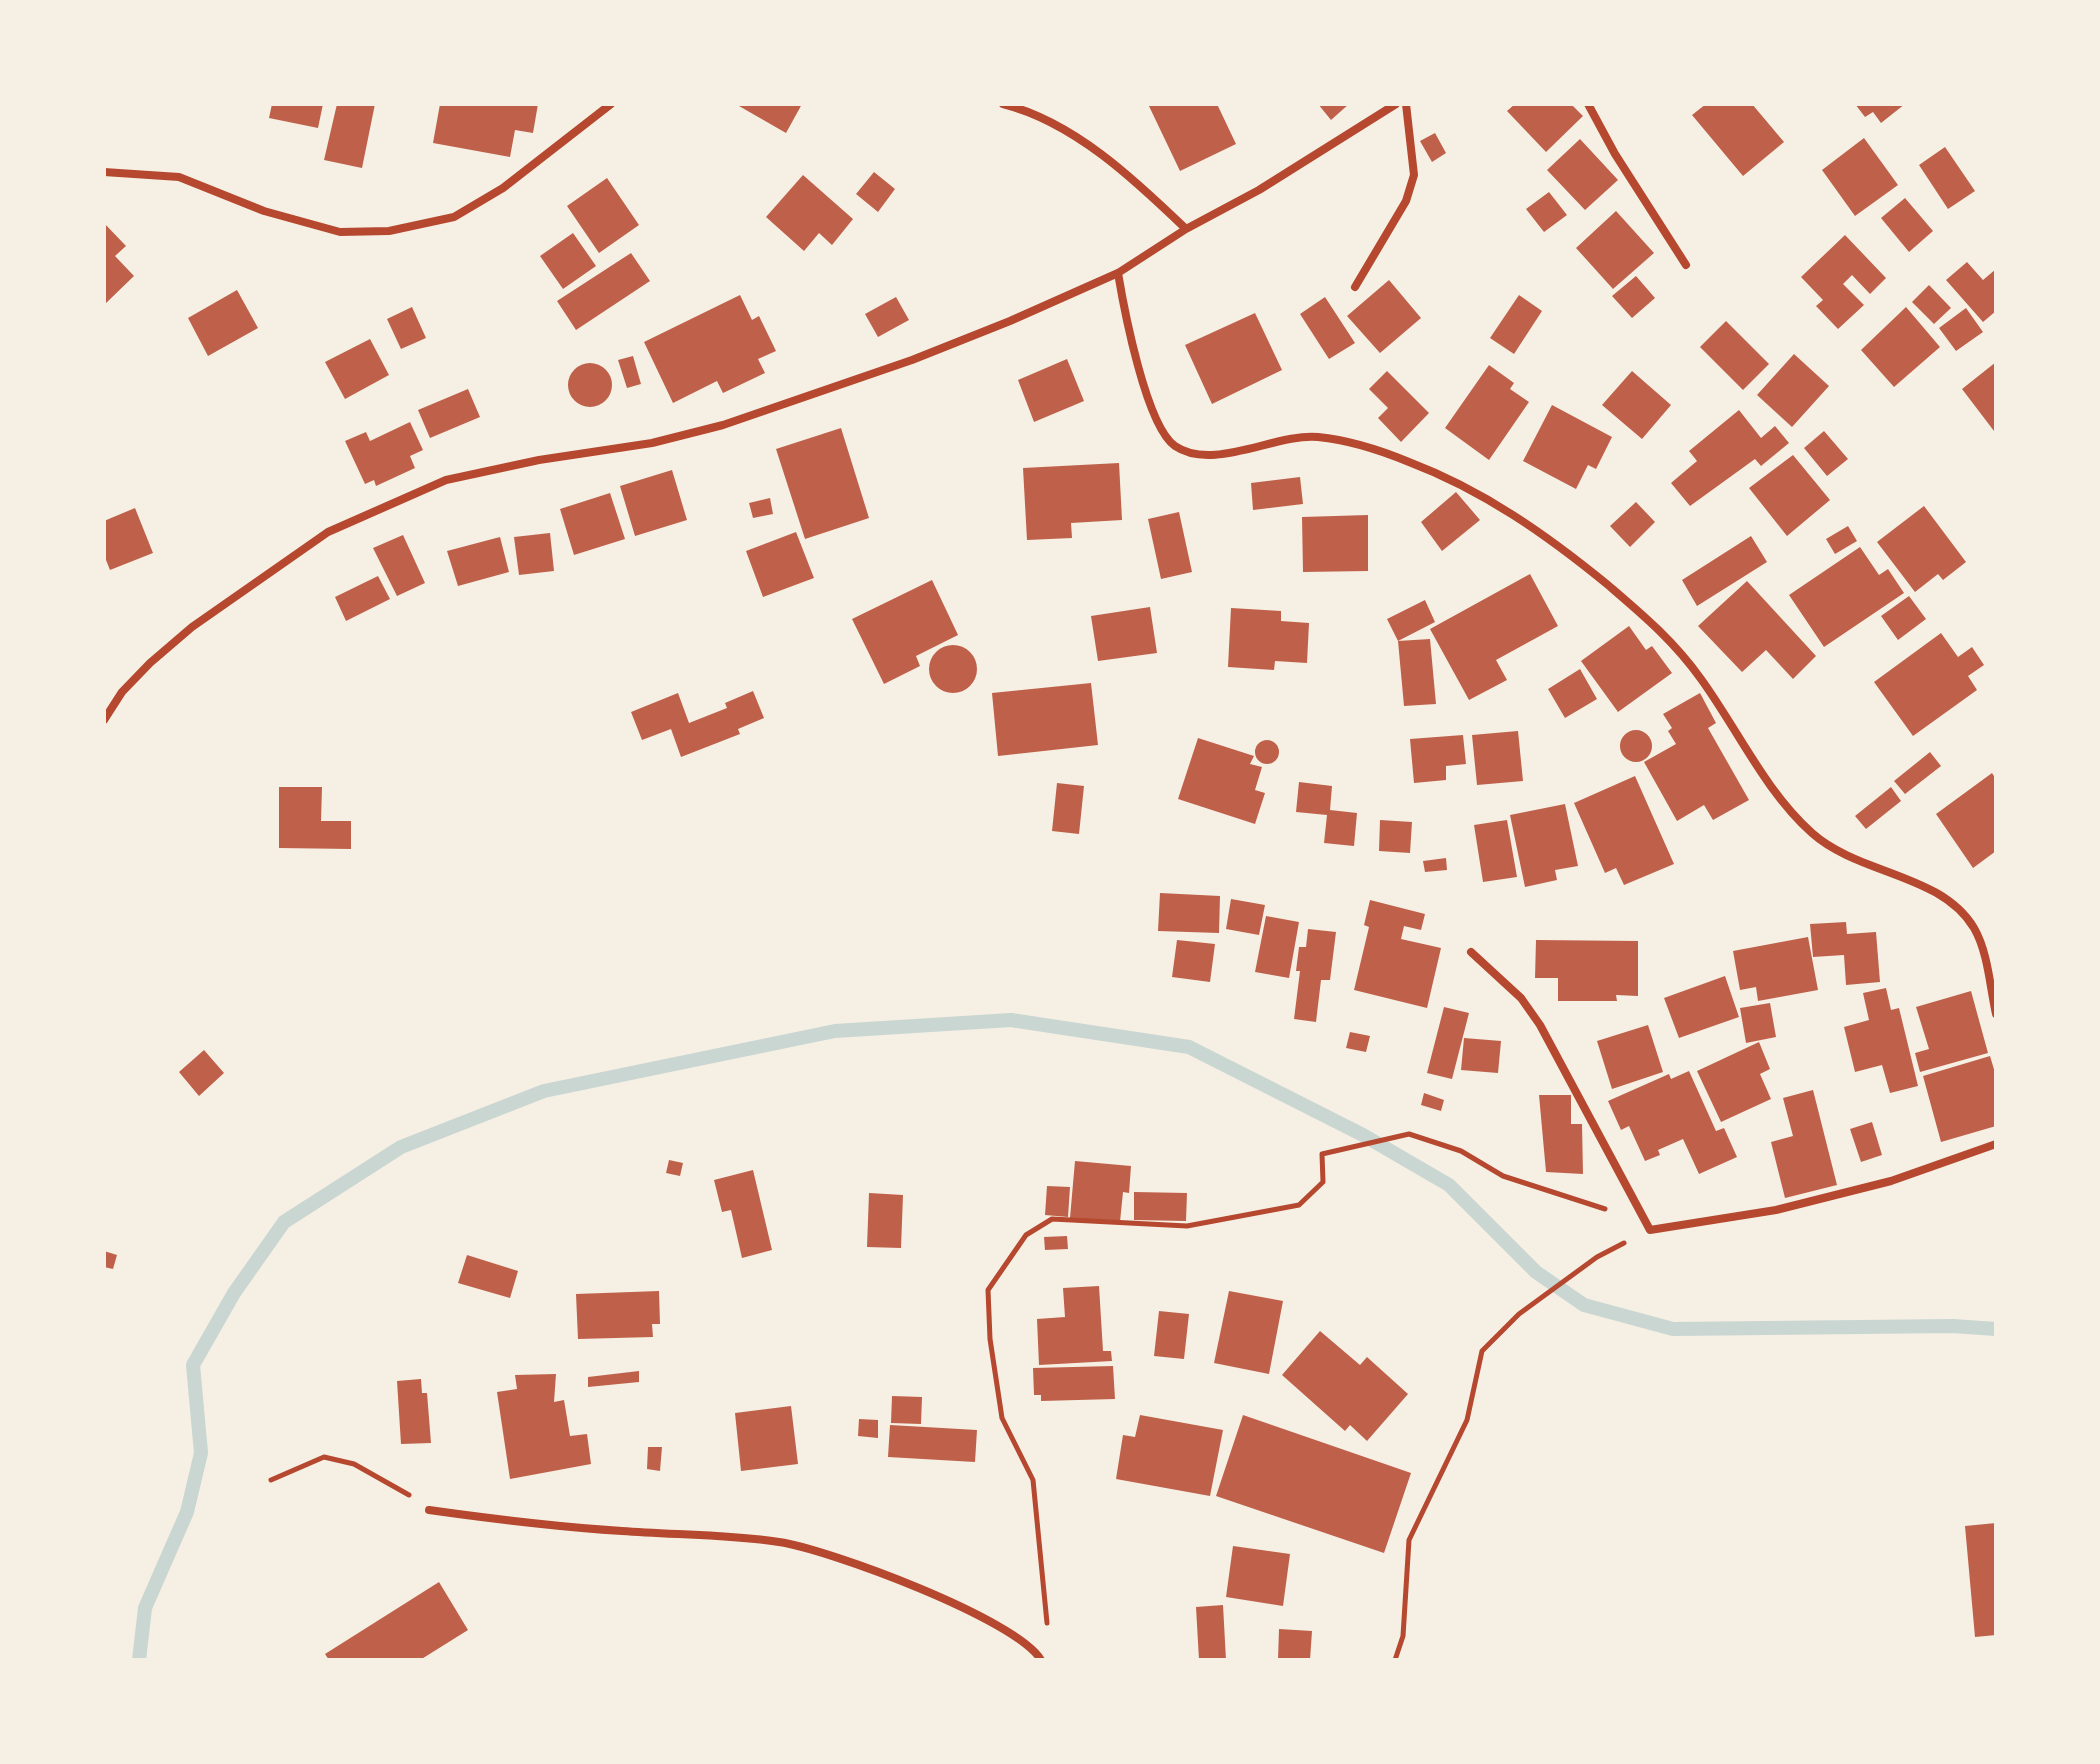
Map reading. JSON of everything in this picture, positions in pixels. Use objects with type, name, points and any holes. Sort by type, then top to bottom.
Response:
[{"type":"street","points":[[104,172],[179,177],[264,211],[340,232],[389,231],[454,217],[503,188],[611,104]]},
{"type":"street","points":[[1003,104],[1071,133],[1157,200],[1186,229]]},
{"type":"street","points":[[104,720],[122,692],[182,636],[328,532],[446,480],[539,460],[652,443],[723,425],[954,344],[1118,273],[1186,229],[1259,190],[1385,107],[1396,104]]},
{"type":"street","points":[[1355,287],[1406,201],[1414,175],[1406,104]]},
{"type":"street","points":[[1588,104],[1615,154],[1686,265]]},
{"type":"street","points":[[1118,273],[1137,362],[1167,440],[1178,448],[1217,454],[1315,436],[1363,445],[1455,480],[1521,519],[1576,559],[1672,641],[1782,802],[1812,833],[1837,852],[1943,895],[1958,908],[1975,929],[1996,1014]]},
{"type":"street","points":[[1471,952],[1521,998],[1540,1025],[1650,1230],[1776,1210],[1891,1181],[1996,1144]]},
{"type":"street","points":[[429,1510],[507,1521],[780,1542],[856,1564],[974,1612],[1017,1636],[1041,1660]]},
{"type":"path","points":[[1049,1635],[1033,1480],[1002,1418],[990,1339],[988,1290],[1026,1235],[1052,1219],[1187,1226],[1299,1205],[1323,1182],[1322,1154],[1409,1134],[1461,1151],[1503,1176],[1617,1213],[1650,1230]]},
{"type":"path","points":[[1395,1660],[1403,1636],[1409,1540],[1467,1420],[1482,1351],[1519,1314],[1597,1257]]},
{"type":"path","points":[[271,1480],[324,1457],[354,1464],[408,1494]]},
{"type":"building","points":[[272,104],[323,104],[318,128],[269,118]]},
{"type":"building","points":[[337,104],[375,104],[362,168],[324,160]]},
{"type":"building","points":[[440,104],[538,104],[533,133],[515,130],[510,157],[433,143]]},
{"type":"building","points":[[740,104],[802,104],[786,133]]},
{"type":"building","points":[[1148,104],[1217,104],[1236,144],[1180,171]]},
{"type":"building","points":[[1318,104],[1349,104],[1331,120]]},
{"type":"building","points":[[1515,104],[1571,104],[1583,116],[1546,152],[1507,111]]},
{"type":"building","points":[[1706,104],[1752,104],[1784,142],[1743,176],[1692,115]]},
{"type":"building","points":[[1855,104],[1905,104],[1881,123],[1873,112],[1865,117]]},
{"type":"building","points":[[1435,133],[1446,153],[1432,162],[1420,141]]},
{"type":"building","points":[[1864,138],[1898,185],[1855,216],[1822,170]]},
{"type":"building","points":[[1580,139],[1618,180],[1585,210],[1547,170]]},
{"type":"building","points":[[1945,147],[1975,191],[1948,209],[1919,165]]},
{"type":"building","points":[[874,172],[895,189],[878,212],[856,194]]},
{"type":"building","points":[[803,175],[853,219],[832,245],[819,233],[804,251],[766,217]]},
{"type":"building","points":[[607,178],[639,225],[599,253],[567,206]]},
{"type":"building","points":[[1549,192],[1567,215],[1544,232],[1526,209]]},
{"type":"building","points":[[1905,198],[1933,231],[1909,252],[1881,218]]},
{"type":"building","points":[[1616,211],[1654,253],[1613,289],[1576,248]]},
{"type":"building","points":[[104,223],[126,246],[115,256],[134,276],[104,305]]},
{"type":"building","points":[[573,233],[596,266],[563,289],[540,256]]},
{"type":"building","points":[[1845,235],[1886,278],[1870,294],[1852,275],[1843,284],[1864,305],[1838,329],[1816,306],[1823,300],[1801,277]]},
{"type":"building","points":[[631,253],[650,281],[576,330],[557,301]]},
{"type":"building","points":[[1967,262],[1983,280],[1996,269],[1996,311],[1983,322],[1946,280]]},
{"type":"building","points":[[1636,276],[1655,298],[1632,318],[1612,296]]},
{"type":"building","points":[[1389,280],[1421,318],[1380,353],[1347,316]]},
{"type":"building","points":[[1929,285],[1951,308],[1934,324],[1912,302]]},
{"type":"building","points":[[237,290],[258,328],[208,356],[188,318]]},
{"type":"building","points":[[740,295],[752,320],[759,316],[776,351],[758,359],[765,373],[723,393],[717,381],[673,403],[644,342]]},
{"type":"building","points":[[1519,295],[1542,311],[1514,354],[1490,338]]},
{"type":"building","points":[[896,297],[909,320],[878,337],[865,314]]},
{"type":"building","points":[[1325,297],[1355,343],[1329,359],[1300,314]]},
{"type":"building","points":[[412,307],[426,338],[401,349],[387,319]]},
{"type":"building","points":[[1906,307],[1940,347],[1894,387],[1861,350]]},
{"type":"building","points":[[1966,308],[1983,332],[1956,351],[1939,328]]},
{"type":"building","points":[[1255,313],[1282,370],[1212,404],[1185,345]]},
{"type":"building","points":[[1726,321],[1769,364],[1743,390],[1700,347]]},
{"type":"building","points":[[370,339],[389,375],[345,399],[325,362]]},
{"type":"building","points":[[1794,354],[1829,386],[1792,427],[1757,395]]},
{"type":"building","points":[[633,356],[641,384],[627,388],[618,360]]},
{"type":"building","points":[[1067,359],[1084,401],[1034,422],[1018,380]]},
{"type":"building","points":[[1996,362],[1996,430],[1994,431],[1962,389]]},
{"type":"building","points":[[590,363],[606,369],[612,385],[606,401],[590,407],[574,401],[568,385],[574,369]]},
{"type":"building","points":[[1489,365],[1514,383],[1510,389],[1529,402],[1489,460],[1445,428]]},
{"type":"building","points":[[1387,371],[1429,413],[1401,442],[1378,418],[1388,408],[1369,389]]},
{"type":"building","points":[[1632,371],[1671,405],[1642,439],[1602,405]]},
{"type":"building","points":[[468,389],[480,417],[430,438],[418,410]]},
{"type":"building","points":[[1552,405],[1612,437],[1596,469],[1588,465],[1576,489],[1523,461]]},
{"type":"building","points":[[1739,410],[1761,438],[1775,426],[1789,443],[1761,466],[1755,459],[1690,506],[1671,483],[1697,461],[1689,451]]},
{"type":"building","points":[[410,422],[423,450],[410,456],[415,468],[376,486],[374,480],[365,484],[345,441],[366,432],[370,441]]},
{"type":"building","points":[[841,428],[869,518],[805,539],[776,449]]},
{"type":"building","points":[[1824,431],[1848,459],[1827,476],[1804,448]]},
{"type":"building","points":[[1793,455],[1830,500],[1787,536],[1749,488]]},
{"type":"building","points":[[1119,463],[1122,520],[1071,523],[1072,538],[1027,540],[1023,468]]},
{"type":"building","points":[[672,470],[687,520],[635,536],[620,486]]},
{"type":"building","points":[[1300,477],[1303,504],[1253,510],[1251,483]]},
{"type":"building","points":[[1456,492],[1480,520],[1442,551],[1421,522]]},
{"type":"building","points":[[610,493],[625,539],[574,555],[560,509]]},
{"type":"building","points":[[770,498],[773,514],[753,518],[749,503]]},
{"type":"building","points":[[1636,502],[1655,522],[1630,547],[1610,526]]},
{"type":"building","points":[[1924,506],[1966,562],[1943,580],[1938,574],[1915,592],[1877,542]]},
{"type":"building","points":[[135,508],[153,553],[110,570],[104,555],[104,521]]},
{"type":"building","points":[[1179,512],[1192,572],[1161,579],[1148,519]]},
{"type":"building","points":[[1368,515],[1368,571],[1303,572],[1302,517]]},
{"type":"building","points":[[1848,526],[1857,541],[1835,554],[1826,539]]},
{"type":"building","points":[[796,532],[814,578],[763,597],[746,551]]},
{"type":"building","points":[[550,533],[554,571],[519,575],[514,537]]},
{"type":"building","points":[[403,535],[425,583],[397,596],[373,548]]},
{"type":"building","points":[[1751,536],[1767,562],[1697,606],[1682,580]]},
{"type":"building","points":[[500,537],[509,572],[458,586],[447,551]]},
{"type":"building","points":[[1860,547],[1879,575],[1888,569],[1904,593],[1824,647],[1789,595]]},
{"type":"building","points":[[1530,574],[1558,626],[1496,660],[1507,680],[1469,700],[1430,629]]},
{"type":"building","points":[[378,576],[390,599],[346,621],[335,597]]},
{"type":"building","points":[[932,580],[958,635],[916,656],[920,666],[884,684],[852,619]]},
{"type":"building","points":[[1747,581],[1816,656],[1793,679],[1766,650],[1742,672],[1698,626]]},
{"type":"building","points":[[1909,596],[1926,619],[1898,640],[1881,616]]},
{"type":"building","points":[[1425,600],[1435,622],[1398,641],[1387,619]]},
{"type":"building","points":[[1150,607],[1157,653],[1098,661],[1091,616]]},
{"type":"building","points":[[1231,608],[1281,611],[1281,621],[1309,623],[1307,663],[1275,661],[1274,670],[1228,667]]},
{"type":"building","points":[[1629,626],[1646,650],[1652,646],[1672,673],[1618,712],[1581,661]]},
{"type":"building","points":[[1941,633],[1958,657],[1972,647],[1984,665],[1968,676],[1977,690],[1913,736],[1874,682]]},
{"type":"building","points":[[1430,639],[1436,704],[1404,706],[1398,641]]},
{"type":"building","points":[[953,645],[970,652],[977,669],[970,686],[953,693],[936,686],[929,669],[936,652]]},
{"type":"building","points":[[1580,669],[1597,699],[1565,718],[1548,689]]},
{"type":"building","points":[[1091,683],[1098,745],[998,756],[992,693]]},
{"type":"building","points":[[753,691],[764,718],[738,729],[740,734],[681,757],[671,729],[642,740],[631,712],[678,693],[689,723],[727,708],[725,703]]},
{"type":"building","points":[[1700,693],[1716,723],[1708,728],[1749,800],[1713,820],[1704,805],[1677,821],[1644,762],[1676,744],[1668,731],[1672,728],[1663,714]]},
{"type":"building","points":[[1636,730],[1647,735],[1652,746],[1647,757],[1636,762],[1625,757],[1620,746],[1625,735]]},
{"type":"building","points":[[1518,731],[1523,781],[1477,785],[1472,735]]},
{"type":"building","points":[[1463,735],[1466,764],[1446,766],[1446,780],[1414,783],[1410,739]]},
{"type":"building","points":[[1198,738],[1254,756],[1250,764],[1262,767],[1255,790],[1265,793],[1255,824],[1178,799]]},
{"type":"building","points":[[1267,740],[1276,743],[1279,752],[1276,761],[1267,764],[1258,761],[1255,752],[1258,743]]},
{"type":"building","points":[[1930,752],[1941,766],[1905,794],[1894,781]]},
{"type":"building","points":[[1992,773],[1996,779],[1996,851],[1973,868],[1936,814]]},
{"type":"building","points":[[1635,776],[1674,864],[1624,885],[1616,868],[1605,873],[1574,803]]},
{"type":"building","points":[[1299,782],[1332,786],[1330,810],[1357,813],[1354,846],[1324,843],[1327,815],[1296,812]]},
{"type":"building","points":[[1057,783],[1084,786],[1079,834],[1052,831]]},
{"type":"building","points":[[279,787],[322,787],[321,821],[351,821],[351,849],[279,848]]},
{"type":"building","points":[[1891,787],[1901,801],[1866,829],[1855,816]]},
{"type":"building","points":[[1565,804],[1578,866],[1555,870],[1557,880],[1525,887],[1510,815]]},
{"type":"building","points":[[1380,820],[1412,822],[1410,853],[1379,851]]},
{"type":"building","points":[[1507,820],[1517,877],[1483,882],[1474,825]]},
{"type":"building","points":[[1446,858],[1447,870],[1425,872],[1423,861]]},
{"type":"building","points":[[1160,893],[1220,896],[1219,933],[1158,931]]},
{"type":"building","points":[[1231,899],[1265,905],[1259,935],[1226,929]]},
{"type":"building","points":[[1370,900],[1425,914],[1421,930],[1404,926],[1401,939],[1441,948],[1427,1008],[1354,990],[1369,927],[1364,925]]},
{"type":"building","points":[[1266,916],[1299,922],[1289,978],[1255,972]]},
{"type":"building","points":[[1846,922],[1847,934],[1876,932],[1880,982],[1846,985],[1844,955],[1813,957],[1810,924]]},
{"type":"building","points":[[1308,929],[1336,932],[1330,980],[1321,980],[1316,1022],[1294,1019],[1300,971],[1296,971],[1299,947],[1306,947]]},
{"type":"building","points":[[1808,937],[1818,990],[1758,1001],[1756,987],[1740,990],[1733,951]]},
{"type":"building","points":[[1177,940],[1215,944],[1210,982],[1172,977]]},
{"type":"building","points":[[1536,940],[1638,941],[1638,996],[1616,995],[1617,1001],[1558,1001],[1558,978],[1535,978]]},
{"type":"building","points":[[1725,976],[1739,1017],[1679,1038],[1664,998]]},
{"type":"building","points":[[1886,988],[1891,1010],[1899,1008],[1918,1086],[1890,1093],[1882,1065],[1855,1072],[1844,1027],[1869,1020],[1863,993]]},
{"type":"building","points":[[1971,991],[1988,1053],[1920,1072],[1915,1053],[1929,1049],[1916,1007]]},
{"type":"building","points":[[1770,1003],[1776,1037],[1746,1043],[1740,1008]]},
{"type":"building","points":[[1444,1007],[1469,1013],[1452,1079],[1427,1073]]},
{"type":"building","points":[[1648,1025],[1663,1072],[1612,1089],[1597,1041]]},
{"type":"building","points":[[1350,1032],[1370,1036],[1366,1052],[1346,1048]]},
{"type":"building","points":[[1464,1038],[1501,1041],[1498,1073],[1461,1070]]},
{"type":"building","points":[[1759,1042],[1770,1069],[1760,1074],[1771,1099],[1721,1122],[1697,1071]]},
{"type":"building","points":[[204,1050],[224,1073],[199,1096],[179,1072]]},
{"type":"building","points":[[1990,1056],[1996,1076],[1996,1126],[1941,1142],[1923,1076]]},
{"type":"building","points":[[1689,1071],[1716,1131],[1724,1128],[1737,1157],[1699,1174],[1683,1139],[1658,1150],[1660,1155],[1645,1161],[1629,1126],[1621,1130],[1608,1101],[1669,1074],[1671,1079]]},
{"type":"building","points":[[1813,1090],[1837,1185],[1785,1198],[1771,1142],[1793,1136],[1783,1098]]},
{"type":"building","points":[[1424,1093],[1444,1100],[1441,1111],[1421,1105]]},
{"type":"building","points":[[1539,1095],[1571,1095],[1571,1124],[1582,1124],[1583,1174],[1546,1172]]},
{"type":"building","points":[[1872,1122],[1882,1155],[1861,1162],[1850,1129]]},
{"type":"building","points":[[669,1160],[683,1163],[680,1176],[666,1173]]},
{"type":"building","points":[[1075,1161],[1131,1166],[1129,1193],[1123,1192],[1120,1222],[1070,1218]]},
{"type":"building","points":[[753,1170],[772,1250],[742,1258],[731,1210],[722,1212],[714,1180]]},
{"type":"building","points":[[1047,1186],[1070,1187],[1068,1217],[1045,1215]]},
{"type":"building","points":[[1134,1192],[1187,1193],[1186,1221],[1134,1220]]},
{"type":"building","points":[[869,1193],[903,1195],[901,1248],[867,1247]]},
{"type":"building","points":[[1067,1236],[1068,1249],[1045,1250],[1044,1237]]},
{"type":"building","points":[[104,1251],[117,1255],[113,1269],[104,1267]]},
{"type":"building","points":[[467,1255],[518,1271],[510,1298],[458,1283]]},
{"type":"building","points":[[1099,1286],[1103,1351],[1111,1351],[1112,1361],[1039,1365],[1037,1319],[1065,1317],[1063,1288]]},
{"type":"building","points":[[659,1291],[660,1324],[652,1324],[653,1337],[578,1339],[576,1294]]},
{"type":"building","points":[[1229,1291],[1283,1301],[1269,1374],[1214,1363]]},
{"type":"building","points":[[1159,1311],[1189,1314],[1184,1359],[1154,1356]]},
{"type":"building","points":[[1320,1331],[1360,1365],[1367,1357],[1408,1394],[1367,1441],[1350,1425],[1345,1431],[1282,1375]]},
{"type":"building","points":[[1113,1366],[1115,1399],[1041,1401],[1041,1395],[1034,1395],[1033,1368]]},
{"type":"building","points":[[639,1371],[639,1382],[588,1387],[588,1377]]},
{"type":"building","points":[[556,1374],[554,1402],[564,1400],[570,1436],[587,1434],[591,1464],[510,1479],[497,1392],[517,1389],[515,1375]]},
{"type":"building","points":[[421,1379],[422,1393],[427,1393],[431,1443],[401,1444],[397,1381]]},
{"type":"building","points":[[892,1396],[922,1397],[921,1424],[891,1423]]},
{"type":"building","points":[[791,1406],[798,1464],[741,1471],[735,1413]]},
{"type":"building","points":[[1140,1415],[1223,1430],[1210,1496],[1116,1479],[1123,1435],[1135,1437]]},
{"type":"building","points":[[1243,1415],[1411,1473],[1384,1553],[1216,1496]]},
{"type":"building","points":[[859,1419],[878,1420],[878,1438],[858,1436]]},
{"type":"building","points":[[890,1425],[977,1430],[975,1462],[888,1457]]},
{"type":"building","points":[[648,1447],[662,1447],[660,1471],[647,1469]]},
{"type":"building","points":[[1996,1523],[1996,1635],[1975,1637],[1965,1526]]},
{"type":"building","points":[[1233,1546],[1290,1554],[1283,1606],[1226,1597]]},
{"type":"building","points":[[439,1582],[468,1630],[420,1660],[329,1660],[325,1654]]},
{"type":"building","points":[[1223,1605],[1226,1660],[1199,1660],[1196,1607]]},
{"type":"building","points":[[1279,1629],[1312,1631],[1310,1660],[1278,1660]]},
{"type":"waterway","points":[[139,1660],[145,1608],[187,1512],[201,1453],[193,1365],[234,1293],[284,1222],[401,1147],[544,1091],[835,1031],[1011,1020],[1189,1047],[1363,1135],[1449,1185],[1536,1272],[1584,1305],[1673,1329],[1953,1326],[1996,1329]]}]
